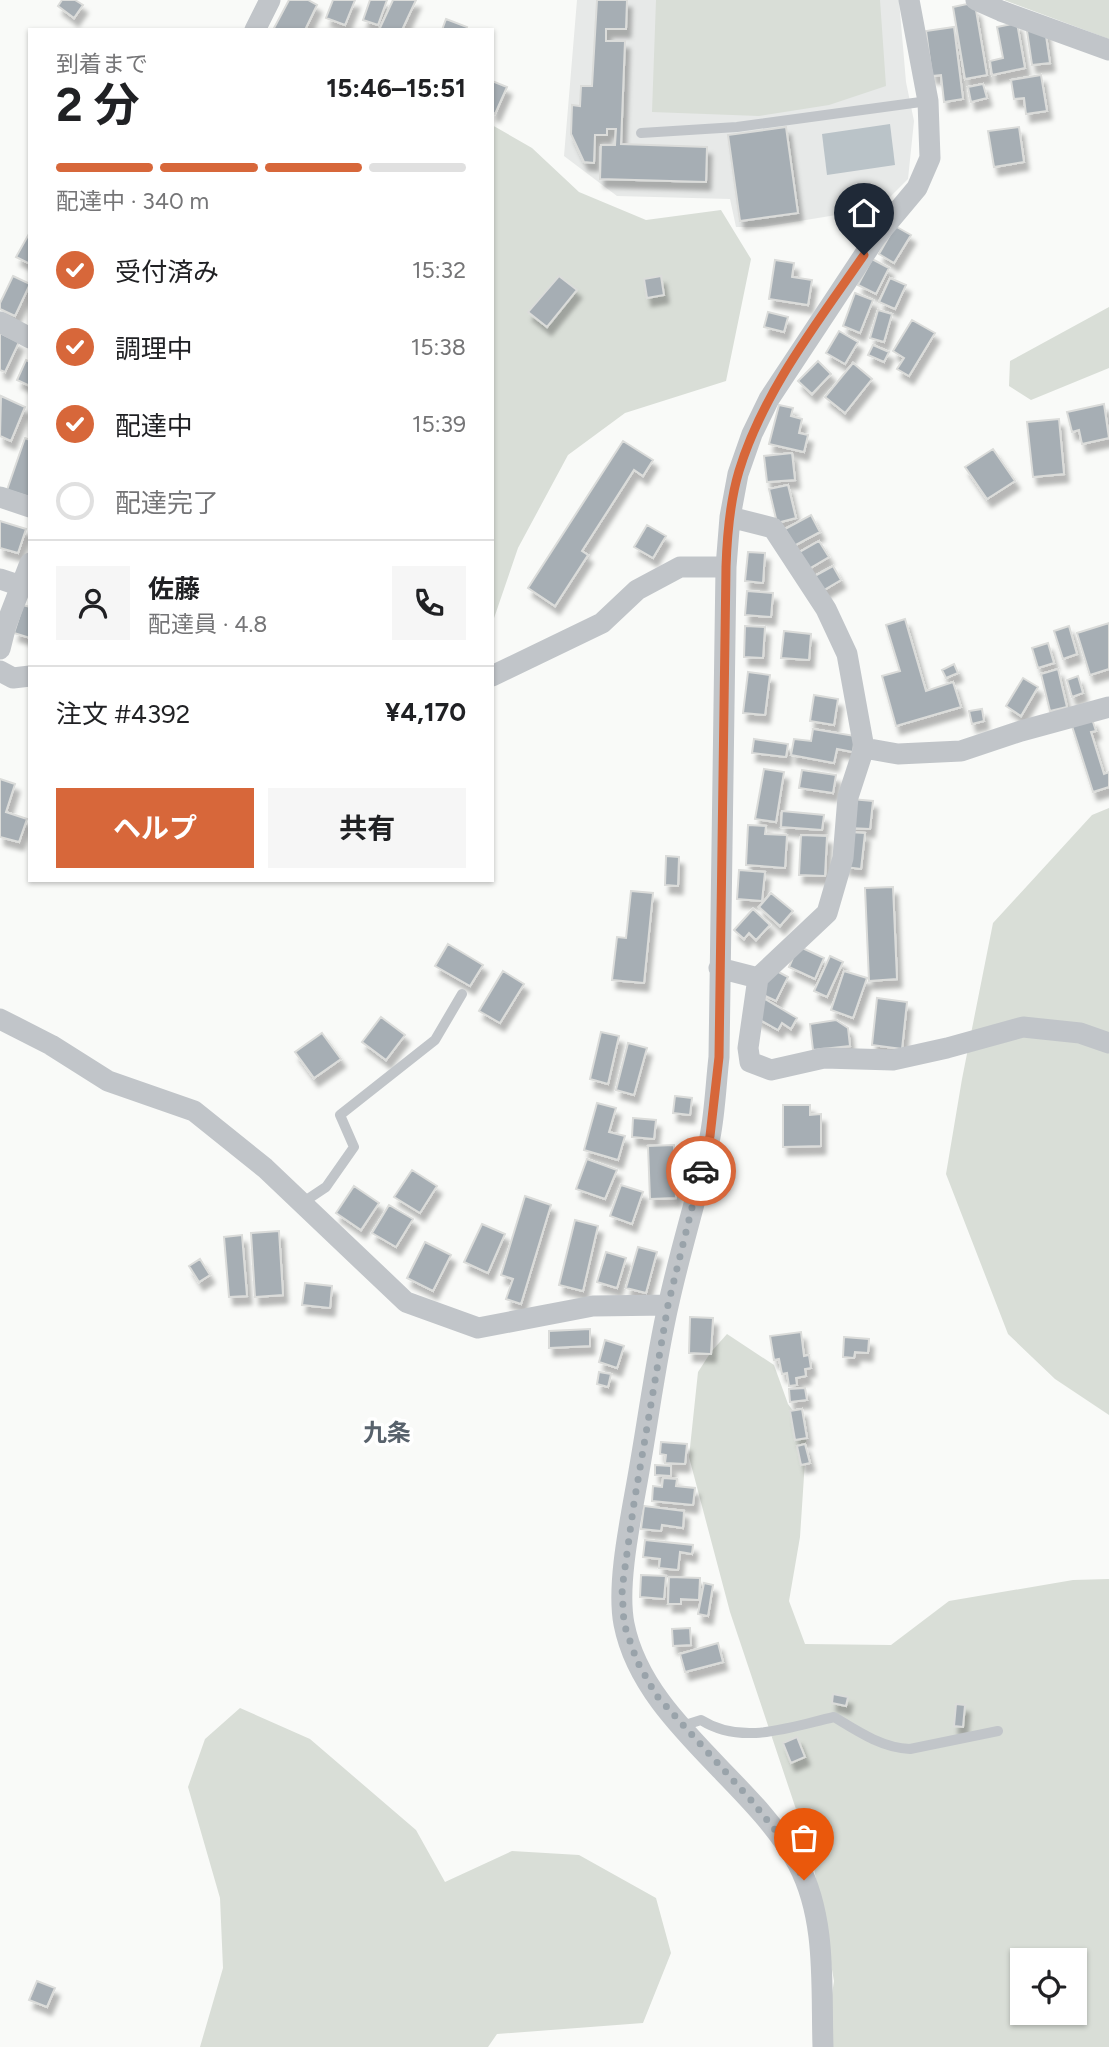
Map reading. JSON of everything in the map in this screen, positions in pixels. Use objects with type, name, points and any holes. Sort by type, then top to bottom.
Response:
[{"type":"street","points":[[256,28],[270,0]]},
{"type":"street","points":[[823,2047],[818,1922],[799,1866],[784,1841],[751,1800],[656,1695],[637,1661],[624,1624],[622,1589],[668,1305],[710,1136],[719,1057],[726,567],[730,517],[738,474],[752,434],[769,398],[876,237],[917,188],[930,158],[928,101],[909,0]]},
{"type":"street","points":[[976,0],[1001,12],[1109,50]]},
{"type":"street","points":[[0,322],[28,337]]},
{"type":"street","points":[[0,497],[28,507]]},
{"type":"street","points":[[730,517],[773,528],[826,609],[847,654],[864,748],[848,797],[843,858],[827,913],[758,978],[748,1048],[750,1062],[771,1070],[824,1058],[893,1060],[1023,1027],[1080,1033],[1109,1042]]},
{"type":"street","points":[[494,676],[602,623],[637,590],[680,567],[726,567]]},
{"type":"street","points":[[0,649],[6,625],[28,568]]},
{"type":"street","points":[[0,579],[21,586]]},
{"type":"street","points":[[0,671],[13,678],[28,676]]},
{"type":"street","points":[[864,748],[898,754],[961,751],[1109,707]]},
{"type":"street","points":[[719,968],[758,978]]},
{"type":"street","points":[[0,1019],[51,1045],[108,1082],[194,1111],[265,1168],[406,1302],[478,1328],[593,1306],[668,1305]]},
{"type":"lane","points":[[641,133],[737,127],[928,101]]},
{"type":"lane","points":[[302,1203],[326,1187],[354,1147],[340,1115],[435,1040],[462,994]]},
{"type":"lane","points":[[682,1726],[701,1720],[717,1730],[753,1735],[834,1717],[866,1736],[897,1749],[910,1749],[998,1731]]},
{"type":"shaded area","points":[[577,0],[899,0],[906,82],[914,121],[908,179],[879,208],[763,227],[736,227],[730,199],[617,196],[564,156]]},
{"type":"shaded area","points":[[656,0],[880,0],[886,86],[829,105],[759,116],[652,112]]},
{"type":"shaded area","points":[[1004,0],[1109,0],[1109,39]]},
{"type":"shaded area","points":[[890,124],[895,165],[827,175],[822,134]]},
{"type":"shaded area","points":[[494,126],[532,148],[579,192],[646,220],[721,210],[751,259],[726,381],[625,413],[568,455],[518,548],[494,618]]},
{"type":"shaded area","points":[[1109,307],[1109,368],[1031,400],[1009,386],[1010,361]]},
{"type":"shaded area","points":[[1109,808],[1109,1415],[1055,1379],[1008,1334],[946,1174],[993,923],[1092,815]]},
{"type":"shaded area","points":[[727,1334],[774,1365],[788,1404],[807,1430],[800,1537],[789,1601],[805,1644],[891,1645],[949,1601],[1073,1580],[1109,1579],[1109,2047],[824,2047],[834,1981],[812,1857],[730,1612],[689,1457],[698,1372]]},
{"type":"shaded area","points":[[240,1708],[310,1739],[416,1830],[445,1882],[512,1851],[579,1855],[656,1898],[671,1953],[643,2023],[497,2034],[488,2047],[200,2047],[223,1968],[220,1898],[188,1787],[205,1739]]},
{"type":"building","points":[[62,0],[75,0],[83,5],[74,18],[58,6]]},
{"type":"building","points":[[289,0],[308,0],[317,5],[306,28],[274,28]]},
{"type":"building","points":[[333,0],[355,0],[345,25],[326,18]]},
{"type":"building","points":[[370,0],[387,0],[378,25],[363,20]]},
{"type":"building","points":[[393,0],[416,0],[403,28],[380,28]]},
{"type":"building","points":[[597,0],[627,0],[626,29],[606,29],[606,41],[625,41],[621,144],[707,147],[706,182],[600,179],[601,145],[615,145],[616,129],[607,129],[607,135],[595,135],[594,163],[584,162],[571,134],[572,105],[580,106],[581,86],[592,86]]},
{"type":"building","points":[[967,4],[976,10],[987,75],[965,79],[953,7]]},
{"type":"building","points":[[446,19],[467,27],[467,28],[443,28]]},
{"type":"building","points":[[1017,23],[1025,68],[992,75],[990,61],[1003,58],[997,27]]},
{"type":"building","points":[[954,27],[963,99],[944,102],[941,75],[932,76],[926,31]]},
{"type":"building","points":[[1045,29],[1050,63],[1032,65],[1027,31]]},
{"type":"building","points":[[1041,75],[1047,111],[1026,114],[1024,98],[1014,99],[1011,80]]},
{"type":"building","points":[[494,82],[507,87],[494,113]]},
{"type":"building","points":[[983,84],[987,98],[971,102],[968,87]]},
{"type":"building","points":[[786,127],[798,213],[740,221],[728,135]]},
{"type":"building","points":[[1019,127],[1024,162],[994,167],[988,131]]},
{"type":"building","points":[[895,226],[911,235],[894,263],[879,254]]},
{"type":"building","points":[[28,236],[28,263],[16,257]]},
{"type":"building","points":[[872,259],[889,268],[876,294],[858,285]]},
{"type":"building","points":[[775,260],[794,263],[792,277],[812,280],[808,305],[769,299]]},
{"type":"building","points":[[13,276],[28,283],[15,316],[0,309],[0,303]]},
{"type":"building","points":[[559,276],[577,290],[547,327],[528,312]]},
{"type":"building","points":[[661,276],[664,295],[647,298],[644,279]]},
{"type":"building","points":[[890,278],[906,285],[895,309],[879,302]]},
{"type":"building","points":[[855,293],[873,300],[860,333],[843,326]]},
{"type":"building","points":[[878,310],[892,314],[884,342],[870,338]]},
{"type":"building","points":[[768,312],[788,317],[784,332],[764,327]]},
{"type":"building","points":[[912,320],[935,333],[909,376],[897,369],[904,358],[893,351]]},
{"type":"building","points":[[839,331],[858,342],[845,364],[826,353]]},
{"type":"building","points":[[0,333],[19,342],[5,372],[0,370]]},
{"type":"building","points":[[873,345],[889,352],[884,362],[868,355]]},
{"type":"building","points":[[26,360],[28,361],[28,385],[17,380]]},
{"type":"building","points":[[818,361],[831,374],[812,394],[798,381]]},
{"type":"building","points":[[853,363],[872,379],[845,413],[825,397]]},
{"type":"building","points":[[1,396],[25,407],[11,441],[0,436]]},
{"type":"building","points":[[1104,404],[1109,438],[1082,444],[1079,430],[1072,432],[1067,412]]},
{"type":"building","points":[[779,405],[793,408],[791,416],[802,419],[799,433],[808,435],[804,452],[769,444]]},
{"type":"building","points":[[1059,419],[1064,474],[1033,477],[1027,422]]},
{"type":"building","points":[[25,438],[28,439],[28,497],[7,490]]},
{"type":"building","points":[[623,441],[653,460],[643,476],[634,470],[582,551],[588,555],[555,606],[528,588]]},
{"type":"building","points":[[993,449],[1015,481],[987,499],[965,467]]},
{"type":"building","points":[[792,453],[795,480],[767,482],[764,456]]},
{"type":"building","points":[[788,485],[796,518],[777,523],[769,489]]},
{"type":"building","points":[[811,515],[820,532],[794,546],[785,529]]},
{"type":"building","points":[[0,521],[26,529],[18,553],[0,548]]},
{"type":"building","points":[[647,525],[666,536],[653,558],[634,547]]},
{"type":"building","points":[[819,541],[829,557],[807,570],[798,553]]},
{"type":"building","points":[[748,552],[765,553],[763,583],[745,581]]},
{"type":"building","points":[[833,566],[841,580],[819,593],[811,578]]},
{"type":"building","points":[[747,591],[773,593],[771,617],[745,615]]},
{"type":"building","points":[[23,605],[28,606],[28,637],[14,633]]},
{"type":"building","points":[[905,619],[926,691],[953,682],[961,707],[896,726],[882,676],[900,671],[886,625]]},
{"type":"building","points":[[1109,623],[1109,669],[1090,675],[1077,633]]},
{"type":"building","points":[[745,626],[765,627],[763,658],[744,657]]},
{"type":"building","points":[[1069,626],[1077,654],[1063,659],[1054,631]]},
{"type":"building","points":[[784,631],[811,634],[809,660],[781,658]]},
{"type":"building","points":[[1048,643],[1054,663],[1038,668],[1032,648]]},
{"type":"building","points":[[954,664],[958,673],[946,678],[942,670]]},
{"type":"building","points":[[1058,669],[1067,707],[1050,711],[1041,674]]},
{"type":"building","points":[[748,672],[770,675],[765,715],[743,713]]},
{"type":"building","points":[[1078,676],[1083,693],[1072,697],[1067,680]]},
{"type":"building","points":[[1023,678],[1038,687],[1021,716],[1006,706]]},
{"type":"building","points":[[814,695],[838,699],[834,725],[810,721]]},
{"type":"building","points":[[982,709],[984,721],[972,724],[969,711]]},
{"type":"building","points":[[1092,719],[1096,731],[1091,732],[1104,774],[1109,772],[1109,787],[1093,792],[1072,726]]},
{"type":"building","points":[[813,729],[855,736],[853,752],[837,749],[834,763],[791,755],[794,739],[811,741]]},
{"type":"building","points":[[754,739],[788,744],[786,757],[752,753]]},
{"type":"building","points":[[764,769],[784,772],[776,822],[755,819]]},
{"type":"building","points":[[802,770],[836,775],[833,793],[799,788]]},
{"type":"building","points":[[0,779],[15,784],[6,812],[27,819],[19,842],[0,837]]},
{"type":"building","points":[[851,799],[873,801],[870,829],[848,828]]},
{"type":"building","points":[[782,811],[824,815],[822,830],[781,827]]},
{"type":"building","points":[[748,825],[766,826],[765,834],[787,835],[785,868],[746,865]]},
{"type":"building","points":[[849,832],[865,833],[861,869],[845,867]]},
{"type":"building","points":[[801,835],[827,836],[825,876],[799,875]]},
{"type":"building","points":[[666,856],[679,857],[678,886],[665,885]]},
{"type":"building","points":[[739,870],[765,872],[762,901],[737,899]]},
{"type":"building","points":[[893,887],[897,979],[869,981],[865,888]]},
{"type":"building","points":[[631,891],[653,893],[644,983],[612,980],[617,937],[626,938]]},
{"type":"building","points":[[771,893],[793,911],[780,926],[759,907]]},
{"type":"building","points":[[753,909],[770,925],[756,940],[749,933],[744,939],[734,930]]},
{"type":"building","points":[[448,944],[483,965],[470,986],[435,966]]},
{"type":"building","points":[[798,946],[824,958],[815,979],[789,967]]},
{"type":"building","points":[[830,956],[843,962],[827,997],[814,991]]},
{"type":"building","points":[[771,968],[788,977],[776,1001],[759,993]]},
{"type":"building","points":[[503,971],[524,984],[500,1023],[479,1011]]},
{"type":"building","points":[[844,971],[867,978],[853,1018],[831,1010]]},
{"type":"building","points":[[877,998],[907,1002],[902,1049],[872,1045]]},
{"type":"building","points":[[765,999],[797,1018],[791,1029],[782,1023],[778,1030],[755,1017]]},
{"type":"building","points":[[381,1017],[405,1035],[386,1060],[362,1042]]},
{"type":"building","points":[[836,1020],[848,1028],[850,1046],[813,1050],[810,1024]]},
{"type":"building","points":[[601,1032],[619,1036],[608,1084],[590,1079]]},
{"type":"building","points":[[322,1033],[341,1059],[314,1078],[295,1052]]},
{"type":"building","points":[[628,1043],[647,1048],[634,1095],[616,1090]]},
{"type":"building","points":[[675,1096],[692,1098],[690,1115],[673,1113]]},
{"type":"building","points":[[597,1103],[616,1108],[609,1132],[625,1136],[618,1160],[584,1150]]},
{"type":"building","points":[[783,1105],[810,1105],[810,1115],[821,1114],[821,1146],[783,1147]]},
{"type":"building","points":[[633,1118],[656,1120],[654,1139],[632,1137]]},
{"type":"building","points":[[674,1145],[676,1198],[650,1199],[648,1146]]},
{"type":"building","points":[[587,1159],[617,1170],[605,1199],[576,1189]]},
{"type":"building","points":[[412,1170],[437,1186],[420,1213],[394,1197]]},
{"type":"building","points":[[621,1185],[643,1192],[632,1224],[610,1216]]},
{"type":"building","points":[[354,1186],[379,1203],[361,1230],[336,1213]]},
{"type":"building","points":[[525,1196],[551,1205],[521,1304],[506,1299],[513,1279],[501,1275]]},
{"type":"building","points":[[389,1205],[413,1219],[396,1247],[372,1233]]},
{"type":"building","points":[[575,1220],[598,1226],[583,1291],[559,1285]]},
{"type":"building","points":[[482,1224],[505,1234],[488,1273],[464,1262]]},
{"type":"building","points":[[279,1231],[283,1295],[255,1297],[251,1233]]},
{"type":"building","points":[[242,1235],[247,1296],[229,1297],[224,1237]]},
{"type":"building","points":[[425,1242],[451,1255],[433,1291],[407,1278]]},
{"type":"building","points":[[638,1247],[657,1252],[646,1293],[626,1288]]},
{"type":"building","points":[[606,1252],[626,1258],[617,1288],[597,1282]]},
{"type":"building","points":[[200,1259],[210,1275],[199,1282],[189,1266]]},
{"type":"building","points":[[305,1283],[332,1286],[330,1308],[302,1305]]},
{"type":"building","points":[[690,1317],[713,1318],[711,1354],[689,1353]]},
{"type":"building","points":[[590,1329],[590,1346],[549,1348],[549,1331]]},
{"type":"building","points":[[801,1332],[804,1356],[809,1355],[811,1368],[805,1369],[806,1376],[796,1378],[797,1385],[789,1386],[787,1373],[782,1374],[779,1359],[774,1360],[770,1336]]},
{"type":"building","points":[[844,1337],[869,1339],[868,1353],[855,1352],[854,1358],[843,1357]]},
{"type":"building","points":[[605,1340],[624,1346],[617,1368],[599,1362]]},
{"type":"building","points":[[599,1372],[611,1374],[608,1387],[597,1384]]},
{"type":"building","points":[[805,1388],[807,1400],[790,1402],[789,1389]]},
{"type":"building","points":[[802,1409],[807,1438],[795,1440],[790,1411]]},
{"type":"building","points":[[661,1442],[687,1444],[685,1464],[665,1463],[666,1455],[660,1454]]},
{"type":"building","points":[[805,1444],[810,1463],[801,1465],[797,1446]]},
{"type":"building","points":[[655,1465],[671,1466],[671,1476],[655,1475]]},
{"type":"building","points":[[663,1478],[677,1479],[676,1486],[695,1488],[693,1505],[652,1501],[653,1486],[662,1487]]},
{"type":"building","points":[[644,1506],[684,1511],[683,1528],[662,1525],[661,1531],[641,1529]]},
{"type":"building","points":[[645,1540],[693,1545],[692,1554],[680,1552],[678,1570],[659,1568],[660,1559],[643,1557]]},
{"type":"building","points":[[641,1575],[666,1576],[664,1599],[640,1597]]},
{"type":"building","points":[[669,1577],[700,1578],[699,1600],[681,1599],[681,1604],[668,1604]]},
{"type":"building","points":[[704,1583],[713,1585],[708,1616],[698,1614]]},
{"type":"building","points":[[690,1628],[691,1645],[673,1646],[672,1629]]},
{"type":"building","points":[[718,1643],[723,1662],[685,1672],[680,1654]]},
{"type":"building","points":[[833,1694],[848,1697],[846,1706],[832,1703]]},
{"type":"building","points":[[956,1704],[965,1705],[963,1727],[954,1726]]},
{"type":"building","points":[[797,1737],[805,1757],[791,1763],[783,1743]]},
{"type":"building","points":[[37,1981],[55,1988],[47,2007],[29,2000]]},
{"type":"way so far","points":[[701,1171],[668,1305],[634,1503],[622,1589],[624,1624],[637,1661],[656,1695],[751,1800],[784,1841],[804,1880]]},
{"type":"district","name":"九条","points":[[387,1433]]},
{"type":"route","points":[[701,1171],[710,1136],[719,1057],[726,567],[730,517],[738,474],[752,434],[769,398],[864,255]]}]
